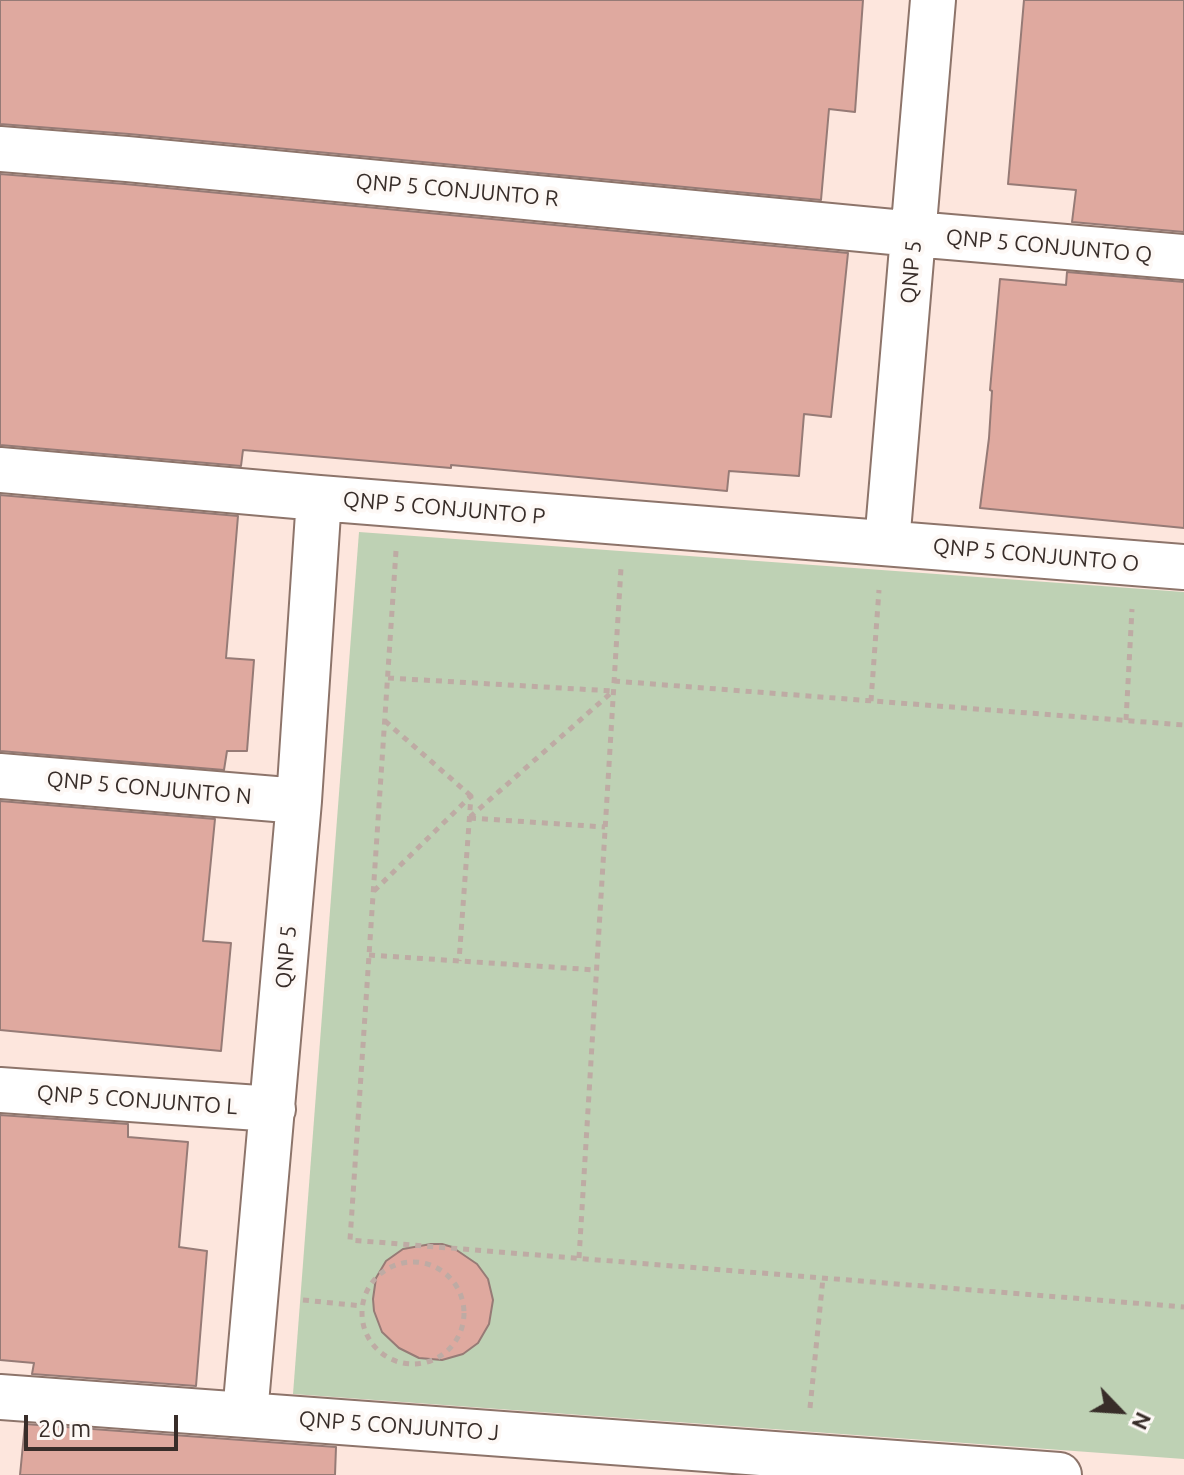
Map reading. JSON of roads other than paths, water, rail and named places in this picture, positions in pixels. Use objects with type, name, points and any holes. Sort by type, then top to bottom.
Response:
[{"type":"street","name":"QNP 5","points":[[884,564],[933,0]]},
{"type":"street","name":"QNP 5 CONJUNTO R","points":[[0,149],[914,234]]},
{"type":"street","name":"QNP 5 CONJUNTO Q","points":[[914,234],[1184,257]]},
{"type":"street","name":"QNP 5 CONJUNTO P","points":[[0,470],[319,498],[884,564]]},
{"type":"street","name":"QNP 5","points":[[245,1414],[299,801],[319,498]]},
{"type":"street","name":"QNP 5 CONJUNTO O","points":[[884,564],[1184,567]]},
{"type":"street","name":"QNP 5 CONJUNTO N","points":[[0,776],[299,801]]},
{"type":"street","name":"QNP 5 CONJUNTO L","points":[[0,1090],[273,1109]]},
{"type":"street","name":"QNP 5 CONJUNTO J","points":[[0,1397],[801,1449],[1059,1475]]}]
